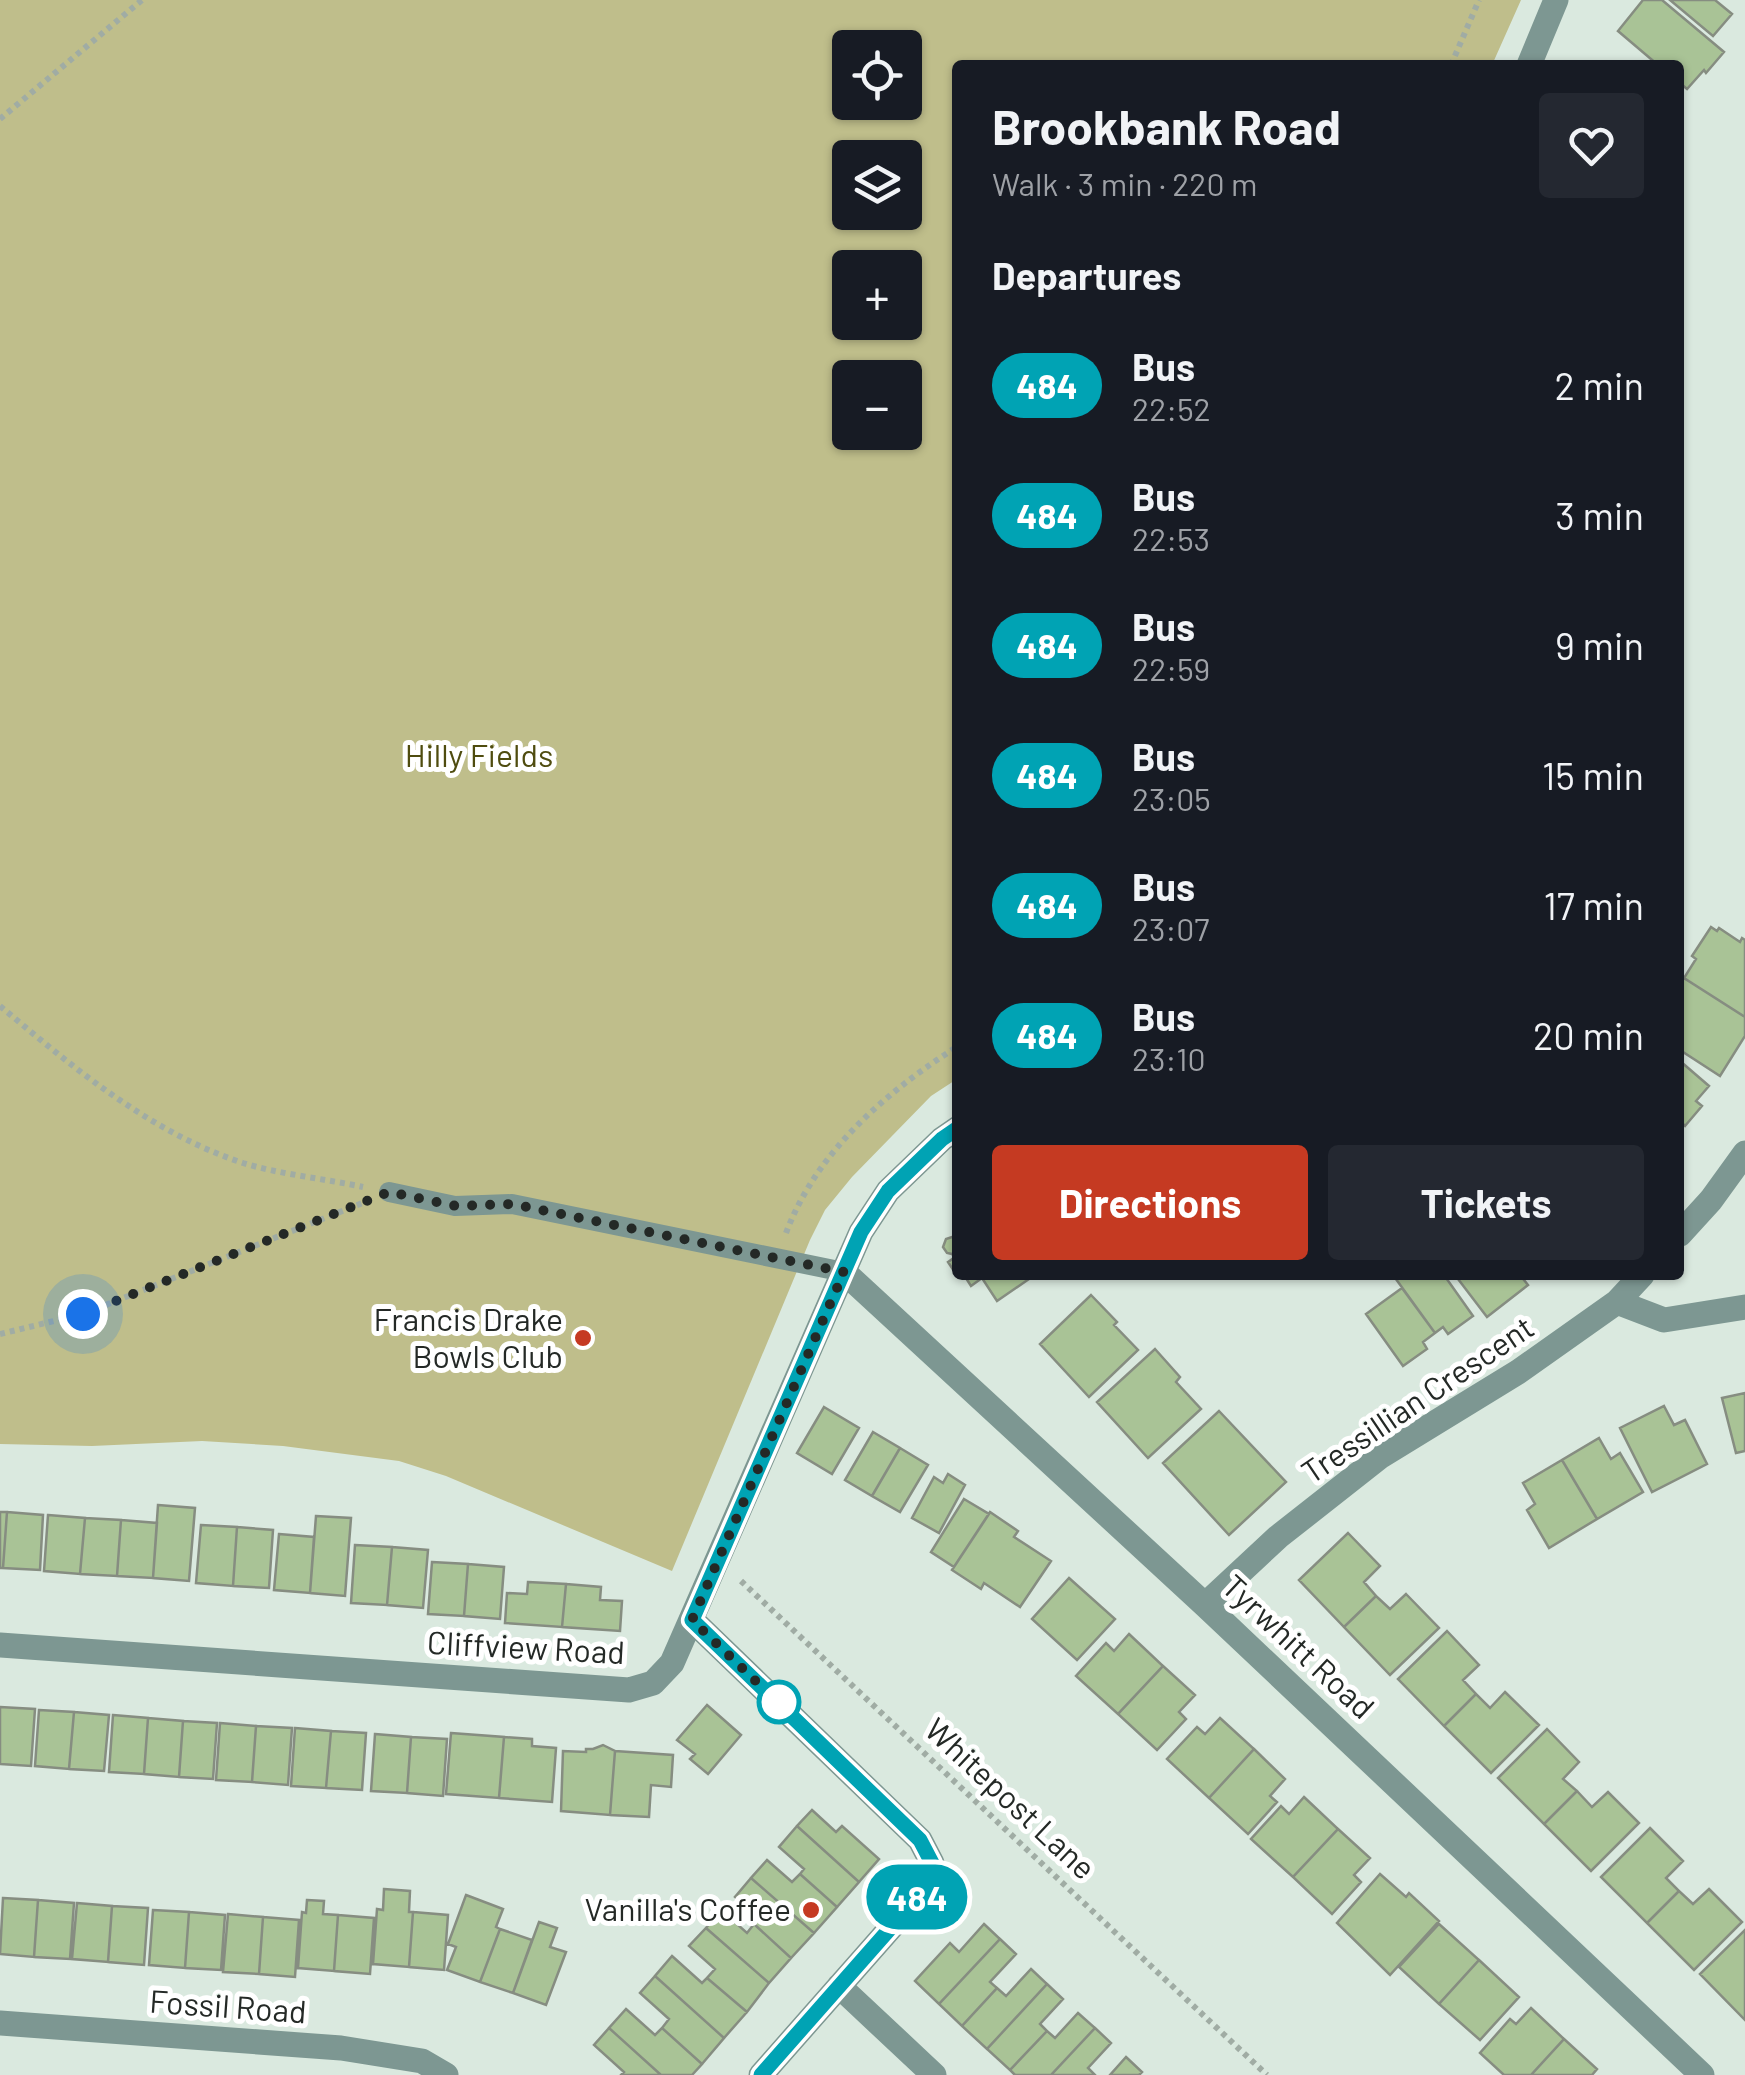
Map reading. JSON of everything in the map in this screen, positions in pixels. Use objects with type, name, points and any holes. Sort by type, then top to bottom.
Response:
[{"type":"street","points":[[1532,60],[1556,0]]},
{"type":"street","name":"Cliffview Road","points":[[0,1645],[629,1690],[653,1683],[672,1664],[861,1232],[888,1191],[952,1132]]},
{"type":"street","points":[[1684,1230],[1745,1153]]},
{"type":"street","name":"Tyrwhitt Road","points":[[844,1272],[1205,1604],[1702,2075]]},
{"type":"street","name":"Tressillian Crescent","points":[[1205,1604],[1278,1537],[1381,1456],[1518,1372],[1618,1302],[1638,1280]]},
{"type":"street","points":[[1618,1302],[1664,1320],[1745,1307]]},
{"type":"street","points":[[692,1620],[920,1840],[932,1863],[924,1890],[761,2075]]},
{"type":"street","points":[[839,1986],[934,2075]]},
{"type":"street","name":"Fossil Road","points":[[0,2023],[340,2048],[422,2061],[446,2075]]},
{"type":"lane","points":[[389,1192],[456,1206],[512,1204],[844,1272]]},
{"type":"path","points":[[0,119],[142,0]]},
{"type":"path","points":[[1453,60],[1480,0]]},
{"type":"path","points":[[0,1006],[122,1103],[182,1136],[244,1163],[389,1192]]},
{"type":"path","points":[[777,1257],[797,1204],[826,1160],[876,1106],[952,1050]]},
{"type":"path","points":[[0,1334],[83,1314],[389,1192]]},
{"type":"path","name":"Whitepost Lane","points":[[718,1560],[1267,2075]]},
{"type":"green space","name":"Hilly Fields","points":[[0,0],[1521,0],[1494,60],[952,60],[952,1082],[931,1096],[825,1210],[672,1571],[446,1476],[399,1461],[283,1446],[202,1441],[92,1446],[0,1444]]},
{"type":"building","points":[[1643,0],[1662,0],[1724,52],[1687,89],[1684,60],[1652,60],[1618,31]]},
{"type":"building","points":[[1670,0],[1715,0],[1732,14],[1713,36]]},
{"type":"building","points":[[1711,927],[1740,942],[1745,940],[1745,1017],[1684,978],[1696,959],[1692,956]]},
{"type":"building","points":[[1684,978],[1745,1017],[1745,1036],[1720,1076],[1684,1053]]},
{"type":"building","points":[[1684,1064],[1709,1086],[1696,1101],[1702,1106],[1685,1126]]},
{"type":"building","points":[[952,1237],[952,1254],[943,1247],[946,1239]]},
{"type":"building","points":[[983,1280],[1028,1280],[997,1301]]},
{"type":"building","points":[[1397,1280],[1448,1280],[1473,1316],[1448,1334],[1443,1327],[1435,1333]]},
{"type":"building","points":[[1459,1280],[1524,1280],[1528,1285],[1487,1317]]},
{"type":"building","points":[[1402,1288],[1435,1333],[1423,1342],[1427,1349],[1403,1366],[1366,1314]]},
{"type":"building","points":[[1091,1295],[1138,1350],[1089,1397],[1040,1344]]},
{"type":"building","points":[[1155,1349],[1180,1377],[1176,1382],[1201,1409],[1148,1458],[1097,1402]]},
{"type":"building","points":[[1745,1393],[1745,1451],[1736,1453],[1722,1398]]},
{"type":"building","points":[[1664,1406],[1674,1425],[1685,1420],[1707,1464],[1652,1492],[1620,1428]]},
{"type":"building","points":[[824,1407],[859,1428],[832,1474],[797,1453]]},
{"type":"building","points":[[1219,1411],[1286,1482],[1229,1535],[1163,1463]]},
{"type":"building","points":[[873,1432],[900,1448],[872,1496],[845,1480]]},
{"type":"building","points":[[1599,1438],[1611,1459],[1620,1453],[1643,1492],[1597,1519],[1562,1460]]},
{"type":"building","points":[[900,1448],[928,1465],[900,1512],[872,1496]]},
{"type":"building","points":[[1562,1460],[1597,1519],[1549,1548],[1527,1510],[1535,1504],[1523,1483]]},
{"type":"building","points":[[948,1474],[965,1485],[939,1533],[912,1518],[934,1477],[943,1483]]},
{"type":"building","points":[[964,1499],[989,1514],[954,1567],[931,1552]]},
{"type":"building","points":[[158,1505],[195,1508],[189,1581],[153,1578]]},
{"type":"building","points":[[0,1512],[7,1512],[3,1568],[0,1568]]},
{"type":"building","points":[[7,1512],[43,1515],[40,1570],[3,1568]]},
{"type":"building","points":[[990,1512],[1018,1531],[1014,1537],[1051,1561],[1020,1607],[984,1583],[981,1589],[952,1570]]},
{"type":"building","points":[[48,1515],[85,1518],[80,1574],[44,1571]]},
{"type":"building","points":[[316,1516],[351,1518],[345,1596],[310,1593]]},
{"type":"building","points":[[85,1518],[121,1520],[117,1576],[80,1574]]},
{"type":"building","points":[[121,1520],[157,1523],[153,1578],[117,1576]]},
{"type":"building","points":[[201,1525],[237,1527],[233,1586],[196,1583]]},
{"type":"building","points":[[237,1527],[273,1530],[269,1588],[233,1586]]},
{"type":"building","points":[[1348,1533],[1380,1566],[1364,1582],[1376,1596],[1344,1627],[1299,1580]]},
{"type":"building","points":[[279,1534],[314,1537],[310,1593],[274,1590]]},
{"type":"building","points":[[355,1545],[392,1547],[387,1605],[351,1603]]},
{"type":"building","points":[[392,1547],[428,1550],[423,1608],[387,1605]]},
{"type":"building","points":[[432,1562],[468,1564],[464,1616],[428,1614]]},
{"type":"building","points":[[468,1564],[504,1567],[500,1619],[464,1616]]},
{"type":"building","points":[[1069,1578],[1115,1619],[1077,1660],[1032,1619]]},
{"type":"building","points":[[528,1582],[566,1584],[562,1627],[505,1623],[507,1593],[527,1594]]},
{"type":"building","points":[[566,1584],[601,1587],[600,1600],[622,1601],[620,1631],[562,1627]]},
{"type":"building","points":[[1406,1594],[1439,1628],[1390,1675],[1344,1627],[1376,1596],[1390,1609]]},
{"type":"building","points":[[1447,1631],[1479,1665],[1463,1680],[1476,1694],[1444,1726],[1398,1679]]},
{"type":"building","points":[[1129,1634],[1163,1666],[1118,1714],[1076,1676],[1106,1643],[1114,1651]]},
{"type":"building","points":[[1163,1666],[1195,1695],[1179,1712],[1186,1719],[1157,1750],[1118,1714]]},
{"type":"building","points":[[1505,1692],[1539,1725],[1491,1773],[1444,1726],[1476,1694],[1490,1708]]},
{"type":"building","points":[[707,1705],[741,1735],[708,1774],[690,1759],[695,1754],[677,1740]]},
{"type":"building","points":[[0,1707],[35,1709],[31,1766],[0,1764]]},
{"type":"building","points":[[39,1710],[74,1712],[69,1769],[35,1766]]},
{"type":"building","points":[[74,1712],[109,1715],[104,1771],[69,1769]]},
{"type":"building","points":[[113,1715],[148,1718],[144,1774],[109,1772]]},
{"type":"building","points":[[148,1718],[183,1721],[179,1777],[144,1774]]},
{"type":"building","points":[[1220,1718],[1254,1749],[1209,1798],[1167,1759],[1197,1727],[1205,1734]]},
{"type":"building","points":[[183,1721],[217,1723],[213,1779],[179,1777]]},
{"type":"building","points":[[220,1723],[256,1726],[252,1782],[216,1780]]},
{"type":"building","points":[[256,1726],[292,1728],[288,1785],[252,1782]]},
{"type":"building","points":[[295,1728],[331,1731],[326,1788],[291,1786]]},
{"type":"building","points":[[1547,1729],[1579,1762],[1563,1779],[1577,1791],[1544,1824],[1498,1778]]},
{"type":"building","points":[[331,1731],[366,1733],[362,1790],[326,1788]]},
{"type":"building","points":[[451,1733],[504,1737],[499,1798],[446,1794]]},
{"type":"building","points":[[375,1734],[411,1737],[407,1793],[371,1791]]},
{"type":"building","points":[[411,1737],[447,1739],[443,1796],[407,1793]]},
{"type":"building","points":[[504,1737],[532,1739],[532,1746],[556,1748],[552,1802],[499,1798]]},
{"type":"building","points":[[603,1745],[615,1751],[610,1815],[561,1811],[563,1751],[586,1752]]},
{"type":"building","points":[[1254,1749],[1285,1779],[1270,1796],[1277,1802],[1248,1834],[1209,1798]]},
{"type":"building","points":[[615,1751],[673,1755],[671,1787],[651,1785],[649,1817],[610,1815]]},
{"type":"building","points":[[1577,1791],[1592,1807],[1608,1792],[1639,1823],[1591,1871],[1544,1824]]},
{"type":"building","points":[[1304,1797],[1338,1829],[1293,1877],[1251,1839],[1281,1806],[1289,1814]]},
{"type":"building","points":[[812,1810],[836,1832],[842,1826],[879,1859],[859,1882],[797,1826]]},
{"type":"building","points":[[797,1826],[859,1882],[837,1907],[800,1874],[804,1869],[779,1847]]},
{"type":"building","points":[[1650,1828],[1683,1861],[1666,1878],[1679,1891],[1647,1923],[1601,1877]]},
{"type":"building","points":[[1338,1829],[1370,1858],[1354,1875],[1361,1882],[1332,1914],[1293,1877]]},
{"type":"building","points":[[767,1860],[792,1882],[800,1874],[837,1907],[814,1933],[751,1878]]},
{"type":"building","points":[[1380,1874],[1406,1897],[1409,1893],[1439,1921],[1390,1975],[1337,1923]]},
{"type":"building","points":[[751,1878],[814,1933],[791,1958],[754,1924],[759,1919],[735,1897]]},
{"type":"building","points":[[384,1889],[410,1891],[409,1912],[413,1912],[409,1967],[373,1964],[377,1909],[383,1910]]},
{"type":"building","points":[[1709,1889],[1742,1922],[1694,1970],[1647,1923],[1679,1891],[1693,1904]]},
{"type":"building","points":[[466,1895],[503,1909],[496,1927],[500,1929],[480,1982],[447,1970],[456,1947],[448,1944]]},
{"type":"building","points":[[3,1898],[38,1900],[34,1957],[0,1954]]},
{"type":"building","points":[[38,1900],[74,1903],[70,1959],[34,1957]]},
{"type":"building","points":[[307,1900],[324,1901],[323,1914],[338,1915],[334,1971],[298,1968],[302,1912],[306,1913]]},
{"type":"building","points":[[77,1903],[112,1906],[108,1962],[72,1959]]},
{"type":"building","points":[[112,1906],[148,1908],[144,1965],[108,1962]]},
{"type":"building","points":[[153,1910],[189,1912],[185,1968],[149,1965]]},
{"type":"building","points":[[721,1910],[747,1933],[754,1924],[791,1958],[769,1983],[706,1928]]},
{"type":"building","points":[[189,1912],[225,1915],[221,1970],[185,1968]]},
{"type":"building","points":[[413,1912],[448,1915],[444,1970],[409,1967]]},
{"type":"building","points":[[228,1914],[263,1917],[259,1974],[223,1972]]},
{"type":"building","points":[[338,1915],[374,1918],[370,1974],[334,1971]]},
{"type":"building","points":[[263,1917],[299,1920],[295,1977],[259,1974]]},
{"type":"building","points":[[539,1922],[557,1928],[550,1947],[566,1952],[546,2005],[513,1993]]},
{"type":"building","points":[[984,1924],[1000,1939],[939,2004],[915,1981],[950,1943],[959,1952]]},
{"type":"building","points":[[1439,1924],[1479,1960],[1439,2004],[1399,1967]]},
{"type":"building","points":[[706,1928],[769,1983],[747,2012],[707,1978],[715,1969],[689,1946]]},
{"type":"building","points":[[500,1929],[532,1940],[513,1993],[480,1982]]},
{"type":"building","points":[[1745,1930],[1745,2020],[1700,1974]]},
{"type":"building","points":[[1000,1939],[1016,1954],[990,1982],[997,1988],[962,2026],[939,2004]]},
{"type":"building","points":[[672,1956],[702,1983],[707,1978],[747,2012],[724,2038],[655,1976]]},
{"type":"building","points":[[1479,1960],[1519,1997],[1480,2040],[1439,2004]]},
{"type":"building","points":[[1031,1969],[1047,1984],[987,2049],[962,2026],[997,1988],[1006,1996]]},
{"type":"building","points":[[655,1976],[724,2038],[702,2064],[662,2028],[669,2019],[640,1993]]},
{"type":"building","points":[[1047,1984],[1063,1999],[1040,2024],[1047,2031],[1010,2070],[987,2049]]},
{"type":"building","points":[[1531,2008],[1564,2039],[1531,2075],[1504,2075],[1480,2053],[1510,2019],[1516,2024]]},
{"type":"building","points":[[626,2009],[655,2035],[662,2028],[702,2064],[692,2075],[661,2075],[609,2028]]},
{"type":"building","points":[[1078,2013],[1095,2028],[1051,2075],[1015,2075],[1010,2070],[1047,2031],[1055,2038]]},
{"type":"building","points":[[609,2028],[661,2075],[621,2075],[624,2072],[594,2045]]},
{"type":"building","points":[[1095,2028],[1111,2043],[1088,2068],[1095,2075],[1051,2075]]},
{"type":"building","points":[[1564,2039],[1597,2069],[1592,2075],[1531,2075]]},
{"type":"building","points":[[1126,2057],[1142,2072],[1110,2075]]},
{"type":"bus line","name":"484","points":[[761,2075],[924,1890],[932,1863],[920,1840],[692,1620],[861,1232],[888,1191],[952,1132]]},
{"type":"place","name":"Francis Drake Bowls Club","points":[[583,1338]]},
{"type":"place","name":"Vanilla's Coffee","points":[[811,1910]]},
{"type":"route","points":[[83,1314],[389,1192],[456,1206],[512,1204],[844,1272],[692,1620],[789,1713],[779,1702]]}]
